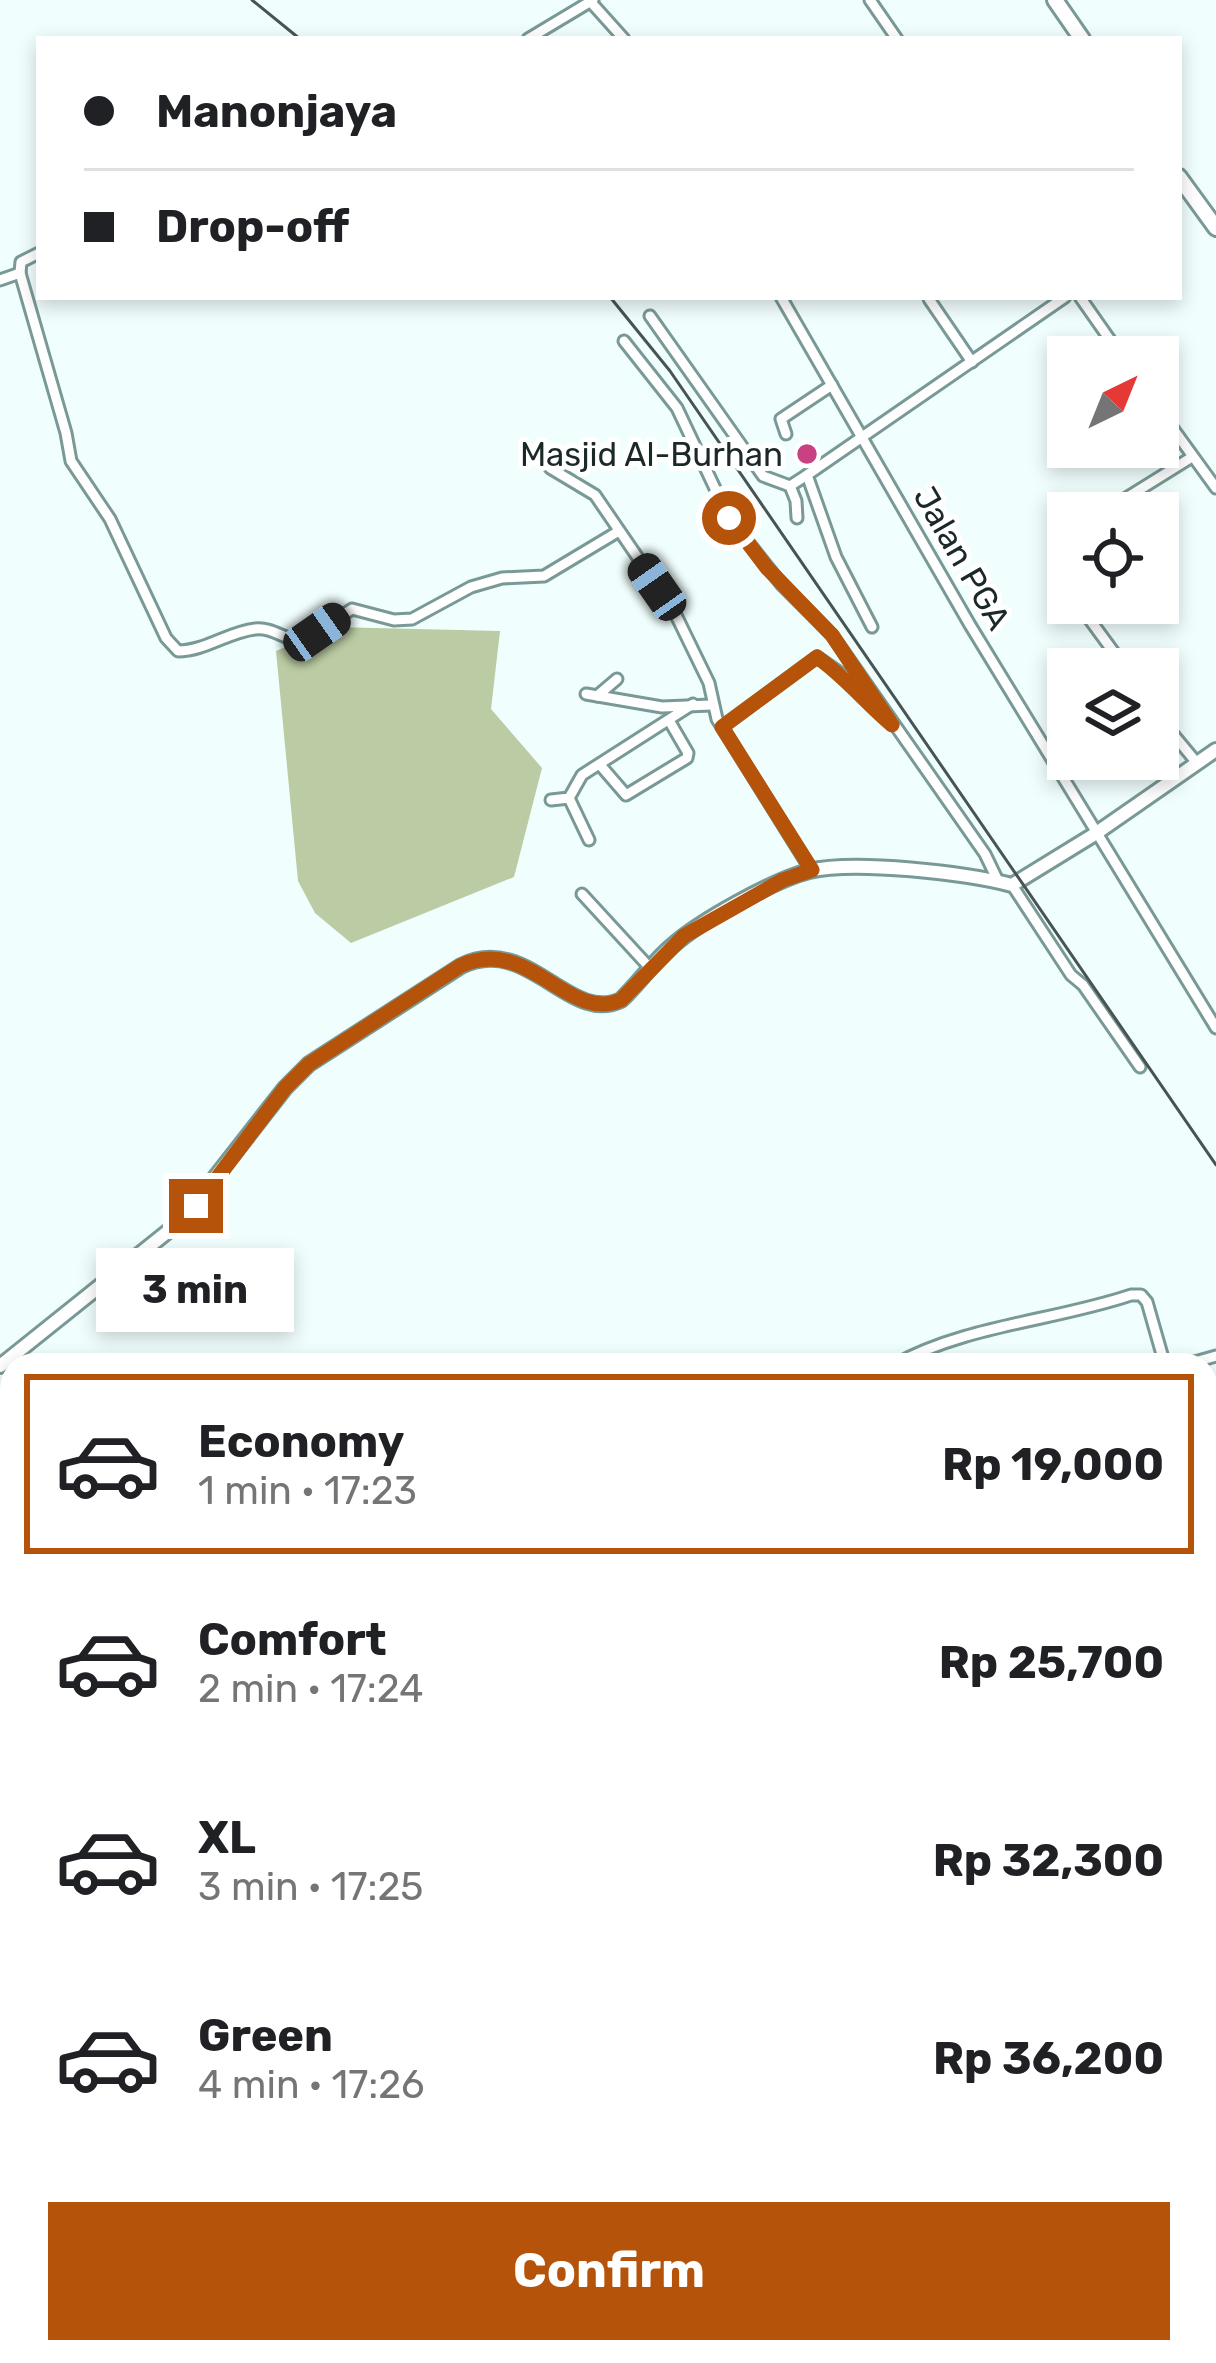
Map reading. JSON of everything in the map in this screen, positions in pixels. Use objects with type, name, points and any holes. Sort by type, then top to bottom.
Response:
[{"type":"main road","points":[[1055,0],[1080,36]]},
{"type":"main road","points":[[1182,182],[1216,228]]},
{"type":"main road","points":[[16,1353],[181,1221],[309,1064],[460,966],[478,958],[510,960],[584,1000],[610,1005],[621,1000],[677,942],[783,880],[812,870],[933,872],[1005,883],[1095,834],[1216,751]]},
{"type":"street","points":[[870,0],[895,36]]},
{"type":"street","points":[[534,36],[592,2],[621,36]]},
{"type":"street","points":[[36,254],[21,262],[20,273],[71,461],[100,502],[166,638],[178,651],[261,628],[303,641],[352,609],[394,620],[412,619],[472,587],[502,578],[544,576],[619,531]]},
{"type":"street","points":[[0,280],[20,273]]},
{"type":"street","name":"Jalan PGA","points":[[784,300],[1095,834],[1216,1028]]},
{"type":"street","points":[[929,300],[972,362]]},
{"type":"street","points":[[790,487],[1061,300]]},
{"type":"street","points":[[1083,302],[1107,336]]},
{"type":"street","points":[[650,316],[763,476],[790,487],[796,518]]},
{"type":"street","points":[[624,341],[677,408],[729,518],[767,568],[832,635],[1140,1067]]},
{"type":"street","points":[[786,434],[781,419],[832,385]]},
{"type":"street","points":[[1179,438],[1216,488]]},
{"type":"street","points":[[1135,492],[1192,457]]},
{"type":"street","points":[[550,468],[592,492],[687,634],[722,727],[812,870]]},
{"type":"street","points":[[807,475],[836,557],[872,627]]},
{"type":"street","points":[[722,727],[817,657],[843,675],[892,725]]},
{"type":"street","points":[[617,679],[591,695],[662,707],[711,705]]},
{"type":"street","points":[[569,798],[583,776],[693,704]]},
{"type":"street","points":[[601,766],[626,795],[687,758],[670,722]]},
{"type":"street","points":[[1179,741],[1197,763]]},
{"type":"street","points":[[551,800],[569,798]]},
{"type":"street","points":[[569,798],[589,840]]},
{"type":"street","points":[[583,894],[650,968]]},
{"type":"street","points":[[915,1353],[1141,1295],[1162,1353]]},
{"type":"green space","points":[[333,627],[500,631],[491,709],[542,768],[514,877],[351,943],[315,913],[298,881],[276,651]]},
{"type":"railway","points":[[252,0],[296,36]]},
{"type":"railway","points":[[612,300],[670,371],[1216,1165]]},
{"type":"place","name":"Masjid Al-Burhan","points":[[807,454]]},
{"type":"route","points":[[196,1206],[285,1088],[309,1064],[460,966],[478,958],[510,960],[584,1000],[610,1005],[621,1000],[684,936],[783,880],[812,870],[722,727],[817,657],[843,675],[892,725],[832,635],[767,568],[729,518]]}]
